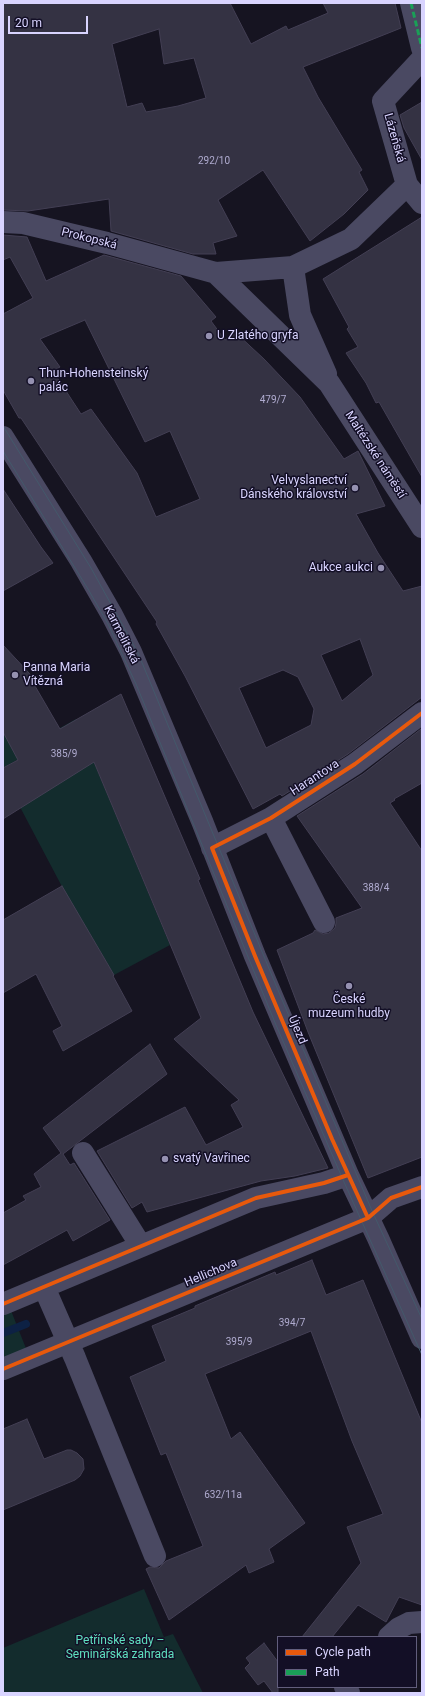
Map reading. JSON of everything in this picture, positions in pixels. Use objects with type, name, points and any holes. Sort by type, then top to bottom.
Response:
[{"type":"street","points":[[410,3],[422,48]]},
{"type":"street","name":"Lázeňská","points":[[422,59],[383,101],[407,185],[422,203]]},
{"type":"street","name":"Maltézské náměstí","points":[[173,262],[216,273],[293,267],[351,239],[407,185]]},
{"type":"street","name":"Prokopská","points":[[3,222],[23,223],[107,243],[173,262]]},
{"type":"street","name":"Maltézské náměstí","points":[[293,267],[300,315],[329,383],[422,527]]},
{"type":"street","name":"Maltézské náměstí","points":[[216,273],[329,383]]},
{"type":"street","name":"Karmelitská","points":[[3,437],[81,561],[131,652],[212,848]]},
{"type":"street","name":"Harantova","points":[[212,848],[271,818],[355,764],[422,713]]},
{"type":"street","points":[[271,818],[324,922]]},
{"type":"street","name":"Újezd","points":[[212,848],[255,956],[348,1175],[422,1338]]},
{"type":"street","points":[[83,1153],[141,1246]]},
{"type":"street","points":[[3,1304],[256,1198],[324,1183],[348,1175]]},
{"type":"street","name":"Hellichova","points":[[3,1369],[368,1218],[391,1198],[422,1187]]},
{"type":"street","points":[[44,1287],[154,1556]]},
{"type":"street","points":[[390,1636],[399,1628],[409,1623],[422,1622]]},
{"type":"green space","points":[[3,718],[31,752],[3,768]]},
{"type":"green space","points":[[76,719],[170,945],[114,975],[68,898],[20,807],[80,770],[58,729]]},
{"type":"green space","points":[[10,1308],[27,1351],[3,1361],[3,1310]]},
{"type":"green space","name":"Petřínské sady – Seminářská zahrada","points":[[144,1589],[164,1637],[173,1634],[203,1693],[3,1693],[3,1648]]},
{"type":"building","points":[[3,3],[230,3],[251,44],[286,26],[288,30],[328,13],[323,3],[395,3],[401,28],[303,67],[318,97],[362,170],[359,172],[368,190],[344,214],[310,241],[263,170],[218,200],[237,236],[213,243],[216,254],[193,254],[111,231],[109,199],[28,211],[3,210]],"holes":[[[159,29],[164,64],[194,58],[206,98],[178,106],[146,112],[142,103],[127,107],[112,44]]]},
{"type":"building","points":[[422,102],[422,160],[404,128],[400,115]]},
{"type":"building","points":[[422,217],[422,477],[379,402],[376,403],[366,383],[346,353],[358,347],[347,329],[349,327],[323,279]]},
{"type":"building","points":[[3,235],[27,237],[46,281],[104,255],[181,276],[216,317],[211,321],[225,340],[236,333],[264,359],[300,397],[344,459],[358,451],[385,506],[356,514],[378,553],[403,591],[422,586],[422,697],[348,754],[282,796],[280,794],[253,809],[185,676],[156,624],[157,622],[21,418],[19,418],[3,390],[3,314],[33,298],[10,257],[3,260]],"holes":[[[85,320],[145,442],[170,431],[200,499],[156,517],[137,473],[91,409],[81,414],[53,371],[60,367],[40,339]],[[360,639],[373,675],[342,701],[321,655]],[[283,670],[298,677],[314,709],[311,725],[266,748],[239,688]]]},
{"type":"building","points":[[3,489],[53,563],[3,591]]},
{"type":"building","points":[[3,645],[29,673],[60,729],[121,694],[200,879],[198,880],[253,1012],[328,1168],[295,1176],[261,1181],[147,1212],[142,1202],[132,1208],[97,1151],[185,1107],[206,1145],[243,1127],[231,1105],[239,1100],[174,1039],[201,1018],[94,762],[3,819],[3,768],[18,760],[3,732]]},
{"type":"building","name":"České muzeum hudby","points":[[421,729],[422,783],[394,799],[395,800],[390,803],[422,851],[422,1157],[368,1178],[308,1032],[277,950],[313,933],[315,930],[323,934],[329,933],[335,928],[336,918],[362,908],[297,816],[363,774]]},
{"type":"building","points":[[62,886],[114,975],[113,976],[132,1011],[63,1051],[53,1031],[62,1026],[36,974],[3,993],[3,920]]},
{"type":"building","points":[[150,1044],[167,1074],[63,1154],[70,1165],[74,1163],[110,1220],[73,1241],[67,1230],[3,1265],[3,1213],[26,1200],[23,1196],[41,1187],[34,1174],[61,1153],[43,1128]]},
{"type":"building","points":[[312,1260],[326,1295],[363,1280],[422,1423],[422,1605],[399,1597],[386,1622],[358,1605],[333,1636],[303,1636],[361,1563],[347,1527],[383,1514],[352,1441],[311,1331],[205,1374],[231,1439],[240,1432],[305,1523],[269,1549],[274,1562],[249,1573],[246,1565],[169,1620],[146,1569],[150,1567],[159,1568],[166,1561],[203,1546],[166,1453],[161,1455],[130,1377],[166,1361],[152,1326],[275,1272],[276,1275]]},
{"type":"building","points":[[27,1419],[44,1459],[67,1450],[71,1450],[83,1459],[84,1469],[80,1476],[75,1480],[3,1510],[3,1429]]},
{"type":"building","points":[[264,1643],[277,1661],[278,1693],[273,1693],[264,1681],[258,1685],[245,1668],[250,1663],[246,1658]]},
{"type":"waterway","points":[[3,1333],[26,1324]]},
{"type":"tram line","points":[[3,426],[91,568],[138,653],[280,995],[373,1213],[422,1319]]},
{"type":"tram line","points":[[3,451],[108,624],[136,684],[276,1025],[344,1182],[422,1355]]},
{"type":"marked path","points":[[411,3],[422,48]]},
{"type":"cycle path","points":[[368,1218],[332,1139],[255,956],[212,848],[271,818],[355,764],[422,713]]},
{"type":"cycle path","points":[[3,1304],[256,1198],[324,1183],[348,1175]]},
{"type":"cycle path","points":[[3,1369],[368,1218],[391,1198],[422,1187]]},
{"type":"place","name":"U Zlatého gryfa","points":[[209,336]]},
{"type":"place","name":"Thun-Hohensteinský palác","points":[[31,381]]},
{"type":"place","name":"Velvyslanectví Dánského království","points":[[355,488]]},
{"type":"place","name":"Aukce aukci","points":[[381,568]]},
{"type":"place","name":"Panna Maria Vítězná","points":[[15,675]]},
{"type":"place","name":"České muzeum hudby","points":[[349,986]]},
{"type":"place","name":"svatý Vavřinec","points":[[165,1159]]}]
